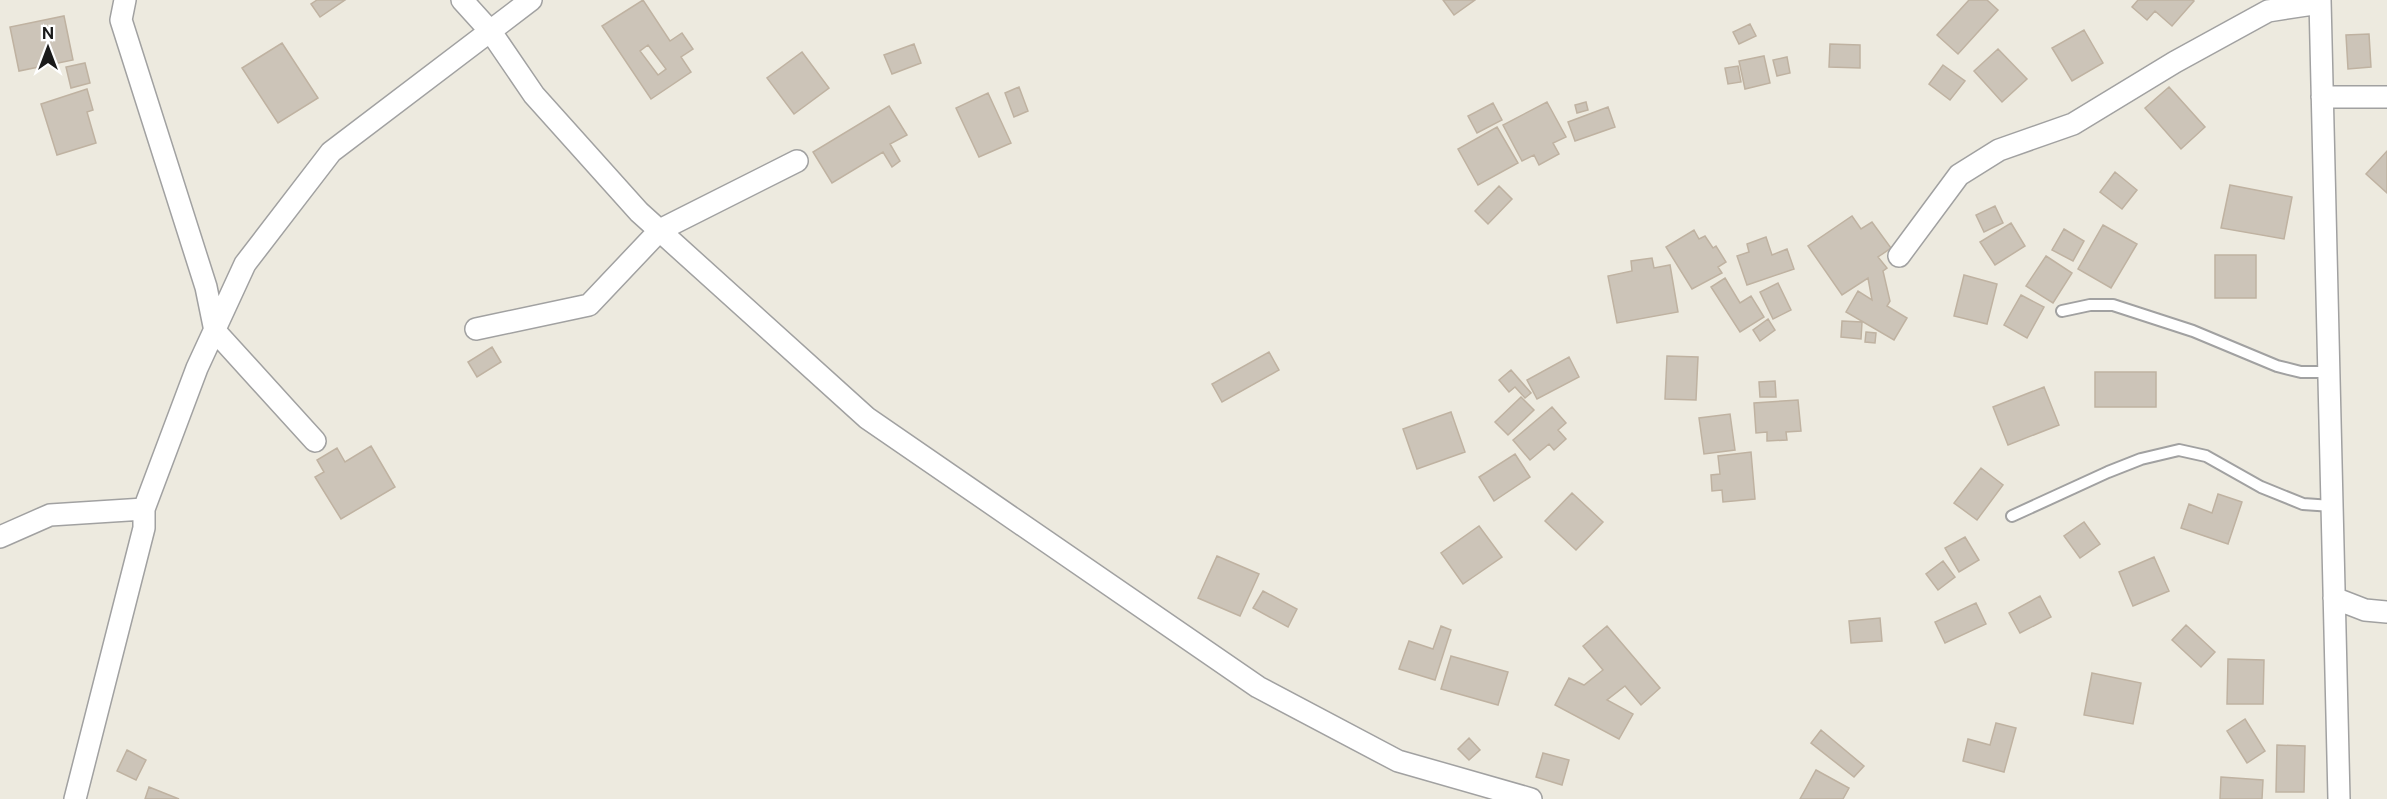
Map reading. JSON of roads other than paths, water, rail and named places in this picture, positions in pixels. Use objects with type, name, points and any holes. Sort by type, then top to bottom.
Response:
[{"type":"street","points":[[125,0],[121,20],[206,286],[215,331],[315,441]]},
{"type":"street","points":[[462,0],[491,32],[534,95],[639,212],[867,418],[1258,687],[1398,761],[1521,798]]},
{"type":"street","points":[[75,799],[144,528],[144,509],[197,368],[245,264],[331,153],[531,0]]},
{"type":"street","points":[[1899,256],[1959,175],[1999,150],[2073,124],[2175,62],[2268,11],[2320,2],[2338,799]]},
{"type":"street","points":[[2322,97],[2387,98]]},
{"type":"street","points":[[476,329],[589,305],[660,230],[797,161]]},
{"type":"street","points":[[0,537],[50,515],[144,509]]},
{"type":"street","points":[[2334,598],[2365,610],[2387,612]]},
{"type":"lane","points":[[2062,311],[2090,305],[2113,305],[2193,331],[2277,366],[2301,372],[2329,372]]},
{"type":"lane","points":[[2012,516],[2141,459],[2179,450],[2206,456],[2261,487],[2303,504],[2332,506]]}]
